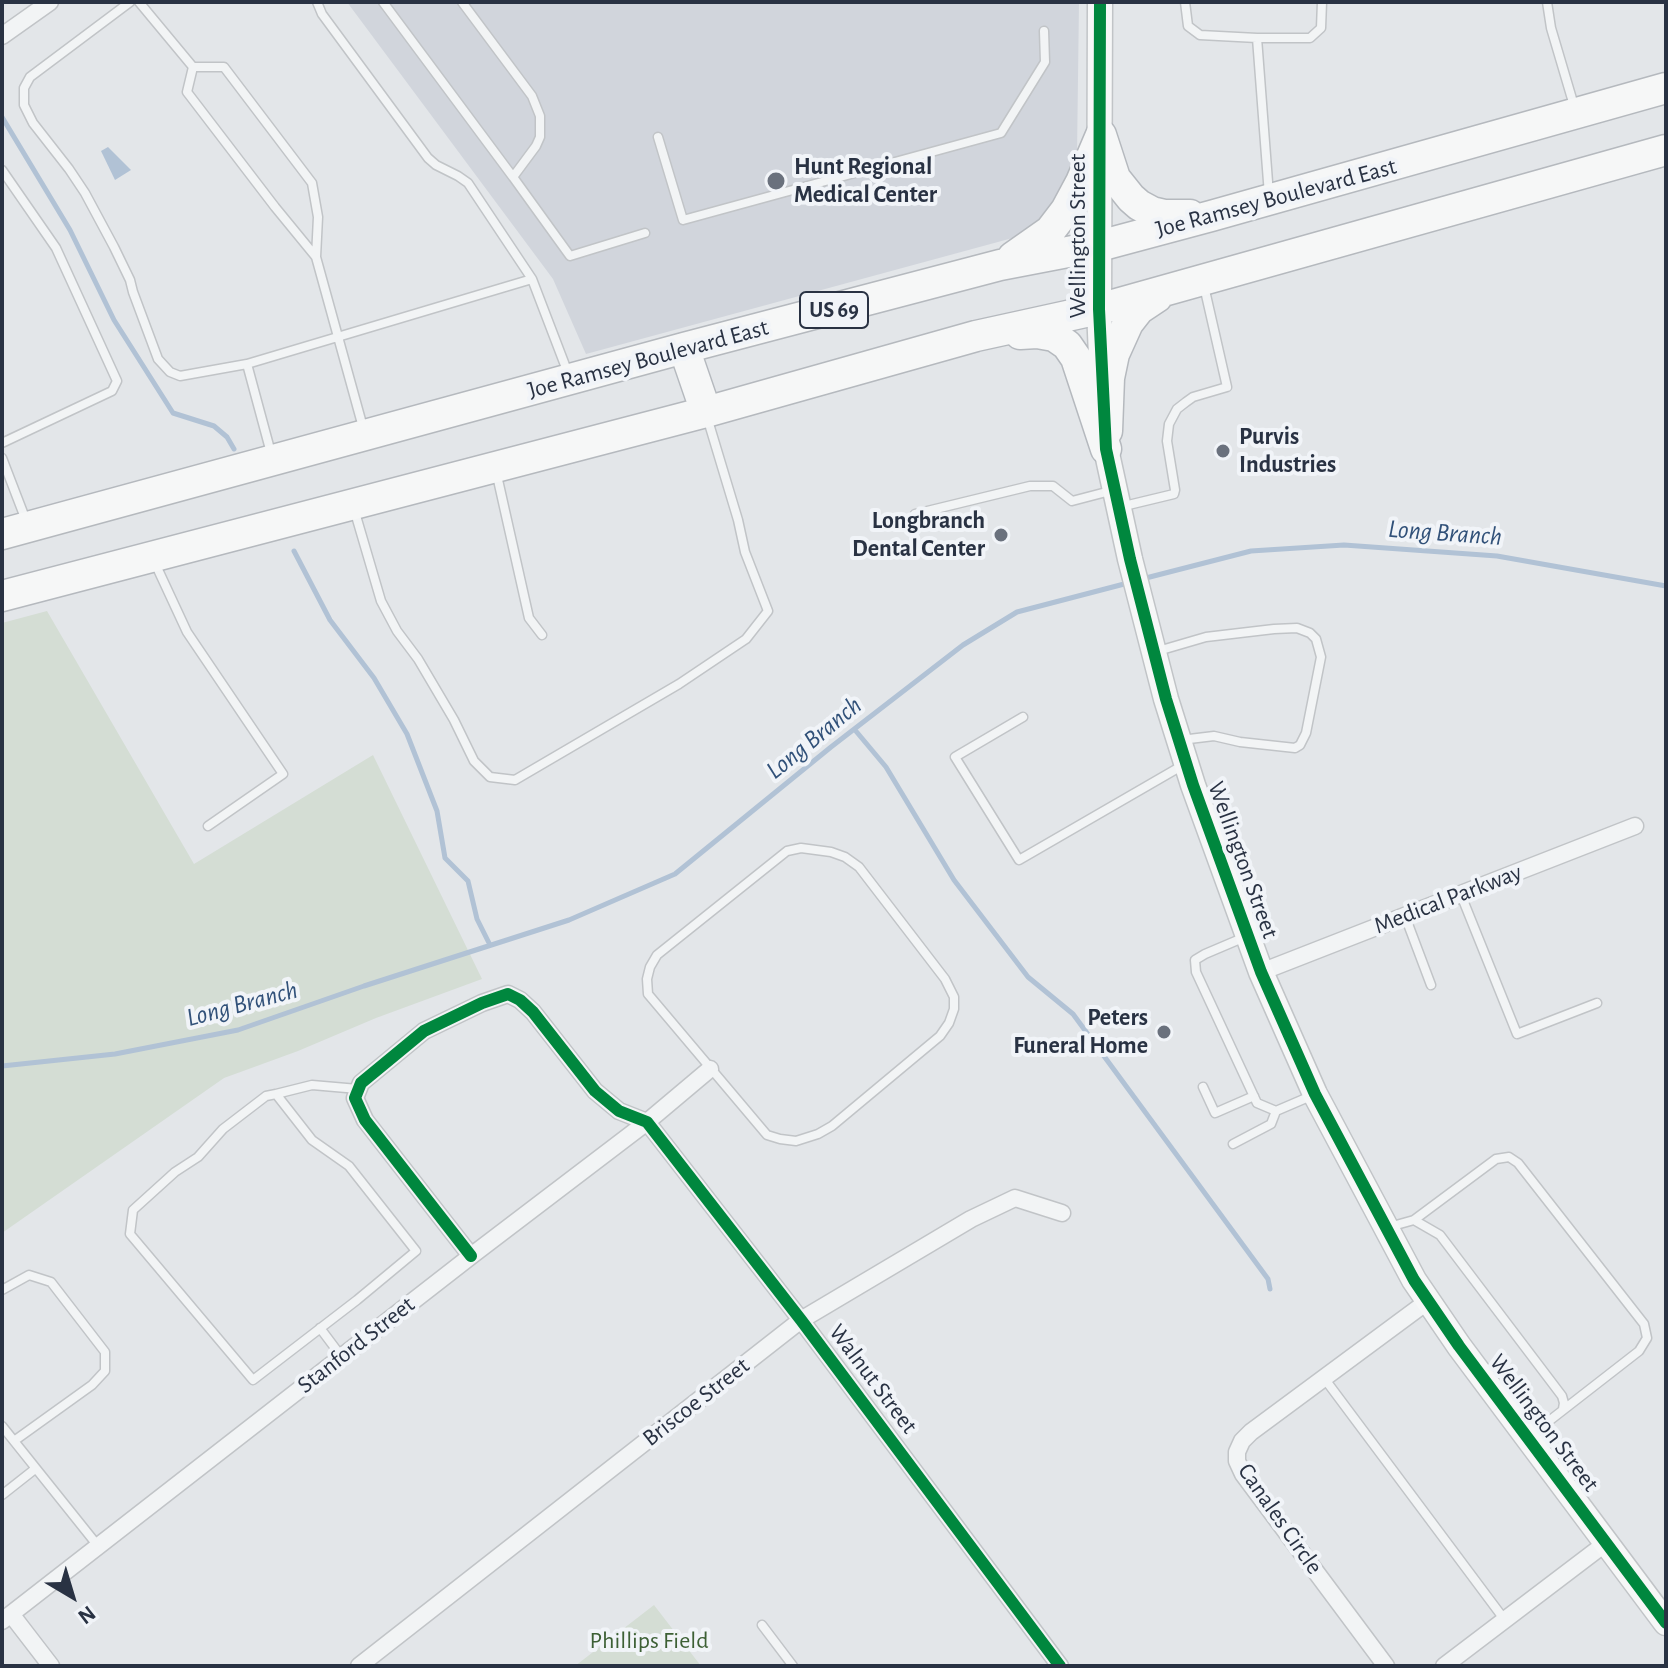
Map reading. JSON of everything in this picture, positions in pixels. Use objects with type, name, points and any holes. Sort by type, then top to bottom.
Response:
[{"type":"highway","name":"Joe Ramsey Boulevard East","points":[[15,531],[684,348],[1000,265],[1099,246],[1211,216],[1666,88]]},
{"type":"highway","points":[[1101,135],[1115,178],[1139,205],[1165,215],[1211,216]]},
{"type":"highway","points":[[1000,265],[1050,231],[1081,182],[1101,135]]},
{"type":"highway","points":[[2,596],[706,412],[976,336],[1164,292],[1666,150]]},
{"type":"highway","points":[[1106,449],[1109,378],[1114,354],[1121,336],[1139,309],[1164,292]]},
{"type":"highway","points":[[976,336],[1037,333],[1054,336],[1067,345],[1076,358],[1106,449]]},
{"type":"highway","points":[[684,348],[706,412]]},
{"type":"street","points":[[2,36],[50,2]]},
{"type":"street","name":"Wellington Street","points":[[1100,2],[1099,309],[1106,449],[1154,652],[1186,763],[1219,859],[1261,972],[1315,1094],[1414,1280],[1459,1346],[1666,1623]]},
{"type":"street","name":"Medical Parkway","points":[[1261,972],[1635,826]]},
{"type":"street","points":[[471,1256],[365,1120],[355,1098],[361,1083],[424,1031],[508,994],[533,1012],[595,1091],[619,1111],[647,1122]]},
{"type":"street","name":"Stanford Street","points":[[6,1617],[647,1122],[710,1069]]},
{"type":"street","name":"Walnut Street","points":[[647,1122],[801,1320],[1060,1666]]},
{"type":"street","name":"Briscoe Street","points":[[359,1666],[801,1320],[971,1219],[1015,1198],[1062,1213]]},
{"type":"street","name":"Canales Circle","points":[[1386,1666],[1243,1474],[1237,1452],[1242,1441],[1428,1301]]},
{"type":"street","points":[[1444,1666],[1606,1543]]},
{"type":"street","points":[[6,1617],[51,1666]]},
{"type":"lane","points":[[130,2],[30,77],[24,88],[24,105],[33,123],[85,193],[130,280],[158,359],[170,372],[180,376],[247,364],[532,279]]},
{"type":"lane","points":[[139,2],[193,67]]},
{"type":"lane","points":[[317,2],[322,14],[428,158],[468,183],[532,279],[570,380]]},
{"type":"lane","points":[[383,2],[570,256],[645,233]]},
{"type":"lane","points":[[462,2],[532,96],[540,116],[540,137],[513,177]]},
{"type":"lane","points":[[1185,2],[1188,26],[1200,35],[1257,38],[1310,38],[1321,28],[1322,2]]},
{"type":"lane","points":[[1547,2],[1551,28],[1576,114]]},
{"type":"lane","points":[[658,137],[683,220],[1001,133],[1045,62],[1044,31]]},
{"type":"lane","points":[[1257,38],[1269,200]]},
{"type":"lane","points":[[193,67],[187,92],[316,257]]},
{"type":"lane","points":[[193,67],[224,67],[312,183],[318,217],[316,257],[365,436]]},
{"type":"lane","points":[[2,170],[56,248],[117,381],[112,391],[2,443]]},
{"type":"lane","points":[[915,514],[1030,486],[1053,486],[1072,501],[1174,494],[1167,441],[1169,424],[1177,409],[1193,397],[1227,387],[1203,281]]},
{"type":"lane","points":[[247,364],[273,461]]},
{"type":"lane","points":[[353,504],[381,601],[397,631],[418,659],[474,761],[490,777],[515,780],[691,676],[746,639],[768,611],[745,552],[706,412]]},
{"type":"lane","points":[[2,458],[15,531]]},
{"type":"lane","points":[[495,467],[529,618],[542,635]]},
{"type":"lane","points":[[152,557],[187,632],[283,774],[208,826]]},
{"type":"lane","points":[[1154,652],[1206,637],[1274,629],[1297,628],[1316,639],[1321,657],[1306,733],[1300,745],[1295,748],[1214,736],[1179,740]]},
{"type":"lane","points":[[1023,717],[955,757],[1019,860],[1186,763]]},
{"type":"lane","points":[[801,848],[831,852],[859,867],[945,979],[954,997],[949,1023],[940,1036],[832,1126],[796,1141],[767,1135],[710,1069],[648,994],[650,967],[657,955],[787,851],[801,848]]},
{"type":"lane","points":[[1461,895],[1517,1034],[1597,1003]]},
{"type":"lane","points":[[1405,916],[1431,985]]},
{"type":"lane","points":[[1248,936],[1195,960],[1196,972],[1257,1103],[1276,1111]]},
{"type":"lane","points":[[276,1094],[312,1140],[349,1166],[416,1251],[253,1380],[130,1234],[133,1210],[175,1172],[198,1157],[223,1129],[266,1096],[312,1085],[359,1089]]},
{"type":"lane","points":[[1203,1087],[1215,1113],[1254,1096]]},
{"type":"lane","points":[[1233,1144],[1271,1124],[1276,1111],[1315,1094]]},
{"type":"lane","points":[[1385,1228],[1414,1220],[1496,1159],[1509,1157],[1518,1163],[1644,1324],[1647,1338],[1639,1351],[1528,1438]]},
{"type":"lane","points":[[1414,1220],[1440,1235],[1562,1396],[1563,1409]]},
{"type":"lane","points":[[2,1290],[29,1275],[51,1282],[105,1352],[105,1371],[92,1385],[14,1441]]},
{"type":"lane","points":[[320,1328],[342,1357]]},
{"type":"lane","points":[[1324,1378],[1505,1620]]},
{"type":"lane","points":[[2,1426],[98,1546]]},
{"type":"lane","points":[[2,1495],[35,1469]]},
{"type":"lane","points":[[762,1625],[793,1666]]},
{"type":"shaded area","name":"Hunt Regional Medical Center","points":[[347,2],[1079,2],[1075,171],[1031,233],[586,354],[553,279]]},
{"type":"green space","points":[[47,611],[194,864],[373,755],[482,979],[224,1078],[2,1233],[2,623]]},
{"type":"green space","name":"Phillips Field","points":[[654,1605],[701,1666],[575,1666]]},
{"type":"water","points":[[108,147],[131,170],[115,180],[101,151]]},
{"type":"waterway","points":[[2,117],[70,230],[114,320],[173,413],[214,426],[227,437],[234,449]]},
{"type":"waterway","name":"Long Branch","points":[[1142,579],[1251,551],[1344,545],[1497,556],[1666,586]]},
{"type":"waterway","points":[[294,551],[330,620],[374,678],[407,734],[437,811],[445,858],[468,881],[477,919],[490,945]]},
{"type":"waterway","name":"Long Branch","points":[[2,1066],[115,1054],[238,1030],[569,920],[675,874],[963,645],[1017,612],[1128,583]]},
{"type":"waterway","points":[[855,730],[886,767],[954,880],[1028,977],[1073,1014],[1268,1279],[1270,1289]]},
{"type":"cycle path","points":[[1100,2],[1099,309],[1106,449],[1166,699],[1193,785],[1261,972],[1315,1094],[1414,1280],[1459,1346],[1666,1623]]},
{"type":"cycle path","points":[[471,1256],[365,1120],[355,1098],[361,1083],[424,1031],[508,994],[533,1012],[595,1091],[619,1111],[647,1122],[801,1320],[1060,1666]]},
{"type":"place","name":"Hunt Regional Medical Center","points":[[776,181]]},
{"type":"place","name":"Purvis Industries","points":[[1223,451]]},
{"type":"place","name":"Longbranch Dental Center","points":[[1001,535]]},
{"type":"place","name":"Peters Funeral Home","points":[[1164,1032]]}]
